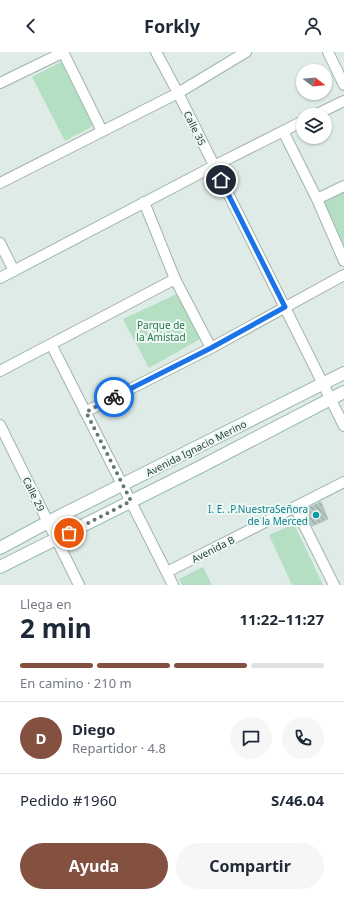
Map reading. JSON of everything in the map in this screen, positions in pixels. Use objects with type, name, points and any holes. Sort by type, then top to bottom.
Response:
[{"type":"street","points":[[0,83],[63,52],[102,131]]},
{"type":"street","name":"Calle 35","points":[[156,52],[178,93],[344,426]]},
{"type":"street","points":[[0,182],[178,93],[246,52]]},
{"type":"street","points":[[328,52],[344,86]]},
{"type":"street","points":[[330,108],[344,101]]},
{"type":"street","points":[[0,278],[296,124]]},
{"type":"street","points":[[283,131],[317,199],[344,262]]},
{"type":"street","points":[[317,199],[344,186]]},
{"type":"street","points":[[144,202],[175,279],[211,348]]},
{"type":"street","points":[[0,243],[14,271]]},
{"type":"street","points":[[86,412],[211,348],[344,275]]},
{"type":"street","points":[[0,371],[175,279]]},
{"type":"street","points":[[51,344],[173,585]]},
{"type":"street","name":"Avenida Ignacio Merino","points":[[0,548],[48,522],[344,373]]},
{"type":"street","name":"Avenida Ignacio Merino","points":[[0,567],[344,392]]},
{"type":"street","name":"Calle 29","points":[[0,425],[79,585]]},
{"type":"street","name":"Avenida B","points":[[167,572],[344,482]]},
{"type":"street","points":[[295,507],[334,585]]},
{"type":"green space","points":[[61,62],[93,126],[65,141],[32,77]]},
{"type":"green space","points":[[344,189],[344,246],[323,199]]},
{"type":"green space","name":"Parque de la Amistad","points":[[179,293],[200,339],[149,368],[123,319]]},
{"type":"green space","points":[[294,524],[323,585],[292,585],[269,535]]},
{"type":"green space","points":[[203,567],[212,585],[182,585],[179,579]]},
{"type":"building","name":"I. E. .P.NuestraSeñora de la Merced","points":[[321,502],[328,519],[312,526],[304,510]]},
{"type":"way so far","points":[[69,533],[131,501],[86,412],[114,397]]},
{"type":"place","name":"I. E. .P.NuestraSeñora de la Merced","points":[[316,515]]},
{"type":"route","points":[[114,397],[211,348],[285,307],[221,180]]}]
